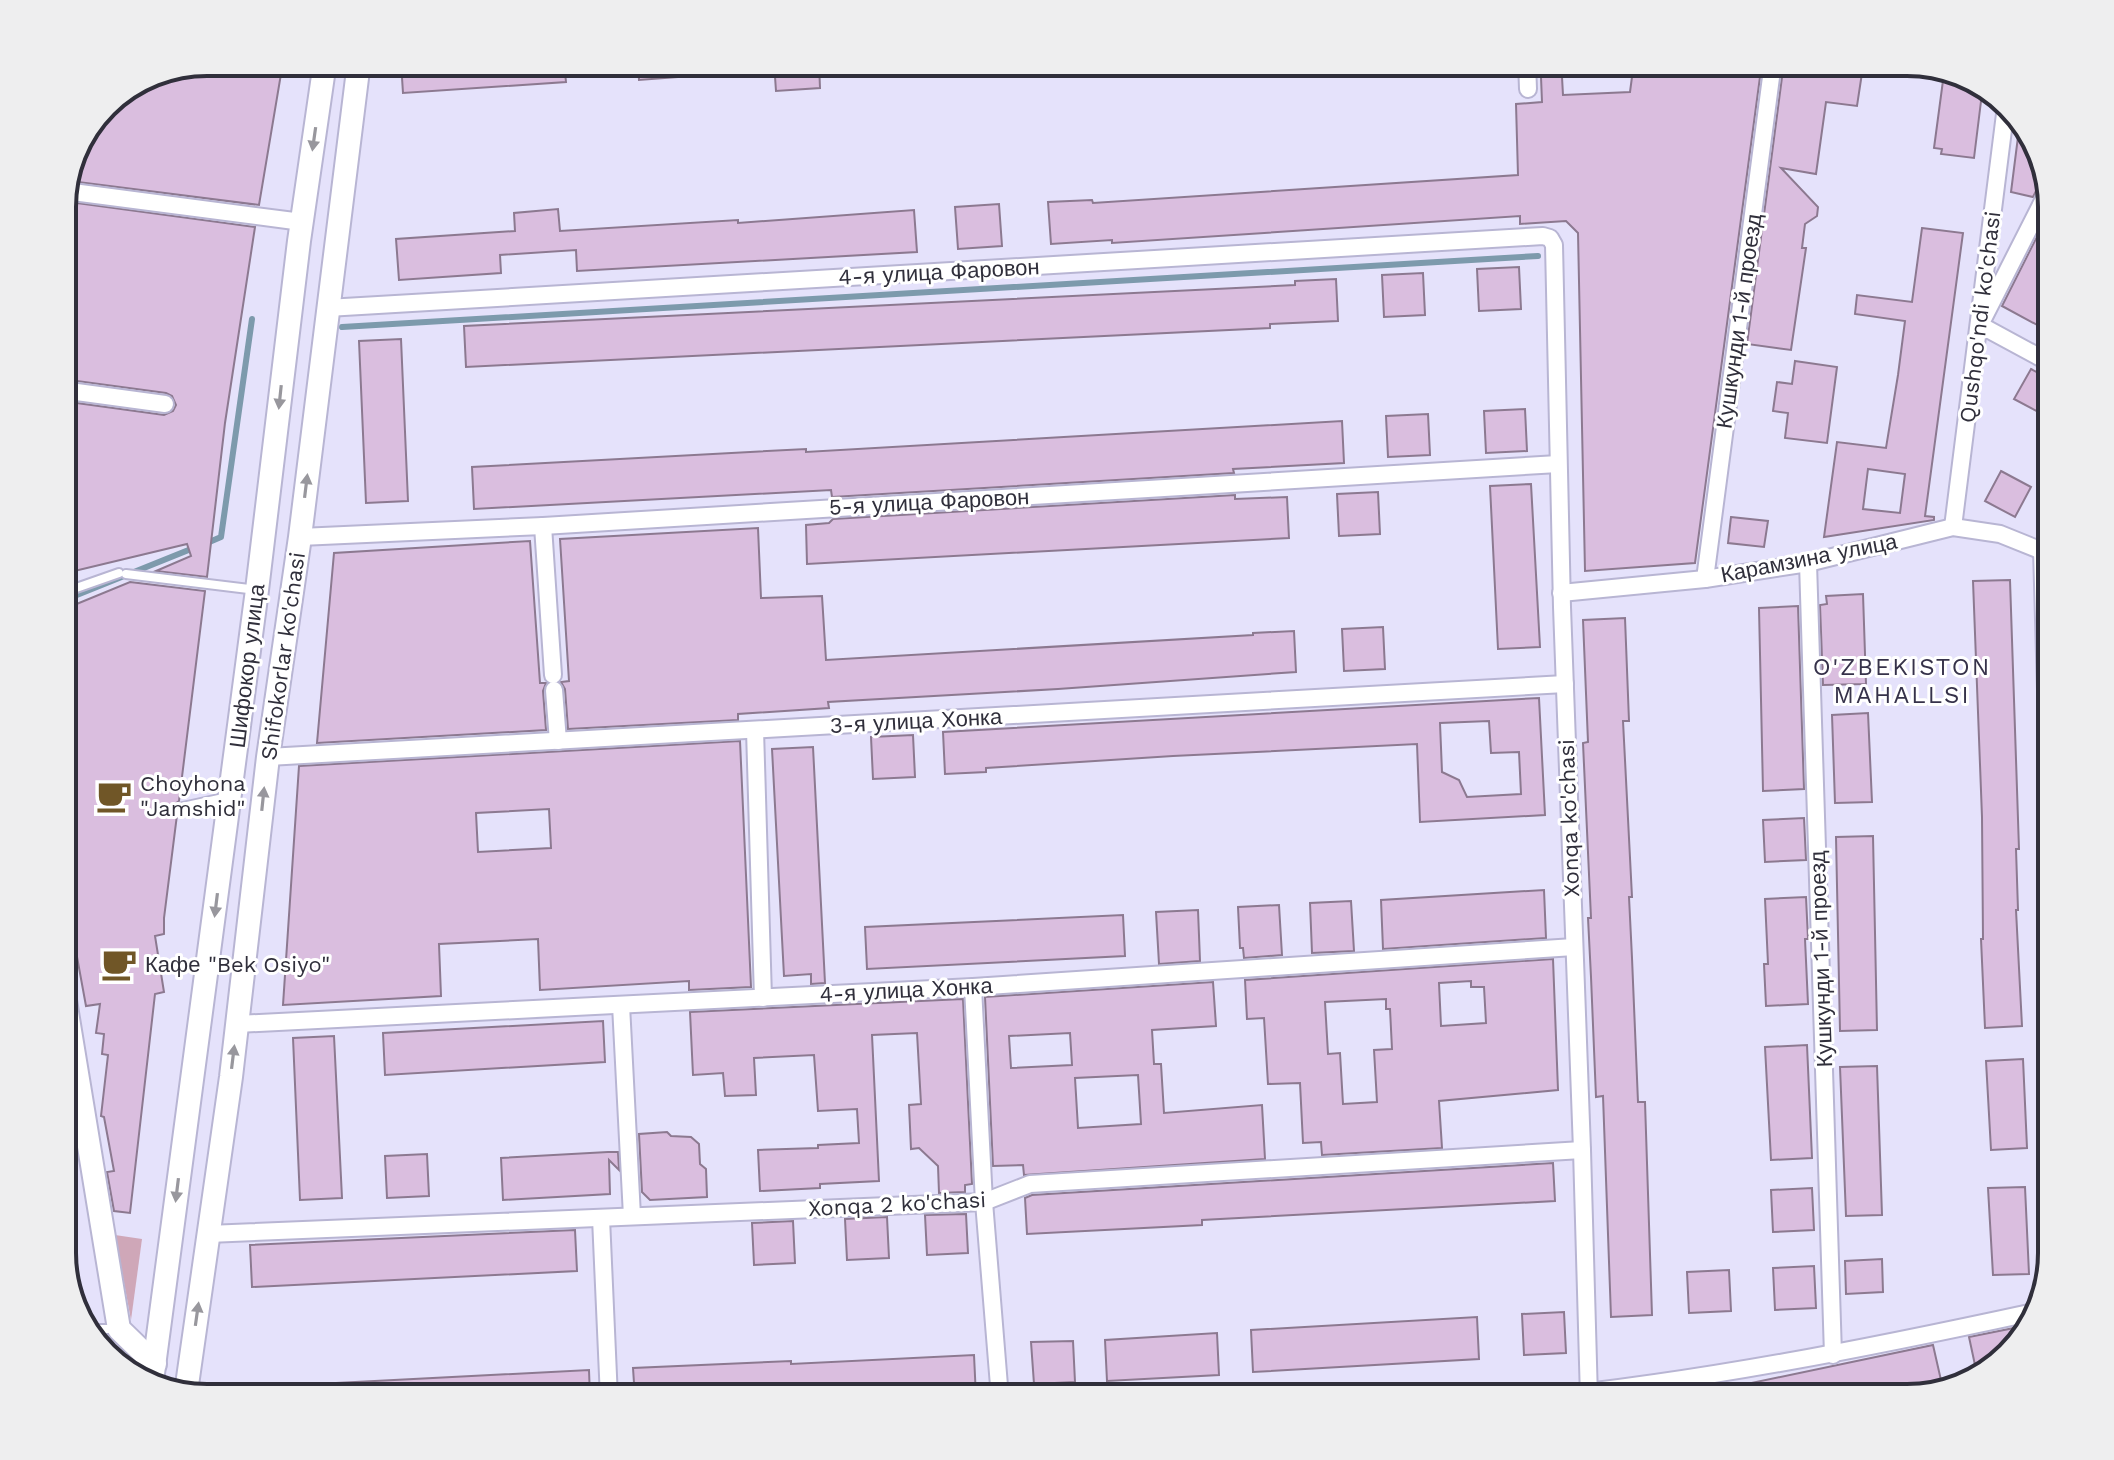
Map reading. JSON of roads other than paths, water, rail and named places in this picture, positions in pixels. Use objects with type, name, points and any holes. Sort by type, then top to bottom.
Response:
[{"type":"main road","name":"Шифокор улица","points":[[154,1372],[257,590],[300,232],[323,76]]},
{"type":"main road","name":"Shifokorlar ko'chasi","points":[[187,1383],[237,1024],[268,757],[300,537],[357,76]]},
{"type":"main road","points":[[300,232],[335,247]]},
{"type":"main road","points":[[76,1067],[119,1329],[153,1372]]},
{"type":"main road","points":[[182,1158],[218,1163]]},
{"type":"street","points":[[1528,76],[1528,89]]},
{"type":"street","name":"Кушкунди 1-й проезд","points":[[1705,579],[1771,76]]},
{"type":"street","name":"Qushqo'ndi ko'chasi","points":[[1953,527],[2004,119]]},
{"type":"street","points":[[77,193],[300,232]]},
{"type":"street","points":[[2038,211],[1980,325],[2038,356]]},
{"type":"street","name":"4-я улица Фаровон","points":[[327,308],[1550,238]]},
{"type":"street","name":"Xonqa ko'chasi","points":[[1550,238],[1554,245],[1561,593],[1588,1384]]},
{"type":"street","points":[[76,392],[165,404]]},
{"type":"street","name":"5-я улица Фаровон","points":[[300,537],[543,526],[1558,464]]},
{"type":"street","points":[[543,526],[558,741]]},
{"type":"street","name":"Карамзина улица","points":[[1561,593],[1705,579],[1808,563],[1953,527],[2000,534],[2038,549]]},
{"type":"street","name":"Кушкунди 1-й проезд","points":[[1808,563],[1833,1355]]},
{"type":"street","name":"3-я улица Хонка","points":[[268,757],[1565,684]]},
{"type":"street","points":[[755,730],[763,998]]},
{"type":"street","name":"4-я улица Хонка","points":[[237,1024],[973,987],[1574,947]]},
{"type":"street","points":[[973,987],[984,1202],[999,1384]]},
{"type":"street","points":[[621,1005],[632,1216]]},
{"type":"street","name":"Xonqa 2 ko'chasi","points":[[208,1234],[984,1202],[1030,1184],[1582,1150]]},
{"type":"street","points":[[601,1218],[608,1384]]},
{"type":"street","points":[[1655,1384],[1833,1355],[2022,1315]]},
{"type":"lane","points":[[76,589],[123,574],[257,590]]},
{"type":"lane","points":[[178,808],[230,797]]},
{"type":"lane","points":[[101,1329],[119,1329]]},
{"type":"waterway","points":[[342,327],[1538,256]]},
{"type":"waterway","points":[[207,543],[221,537],[252,319]]},
{"type":"waterway","points":[[76,595],[196,547]]},
{"type":"place","name":"Choyhona \"Jamshid\"","points":[[114,796]]},
{"type":"place","name":"Кафе \"Bek Osiyo\"","points":[[119,964]]},
{"type":"district","name":"O'ZBEKISTON MAHALLSI","points":[[1902,681]]}]
